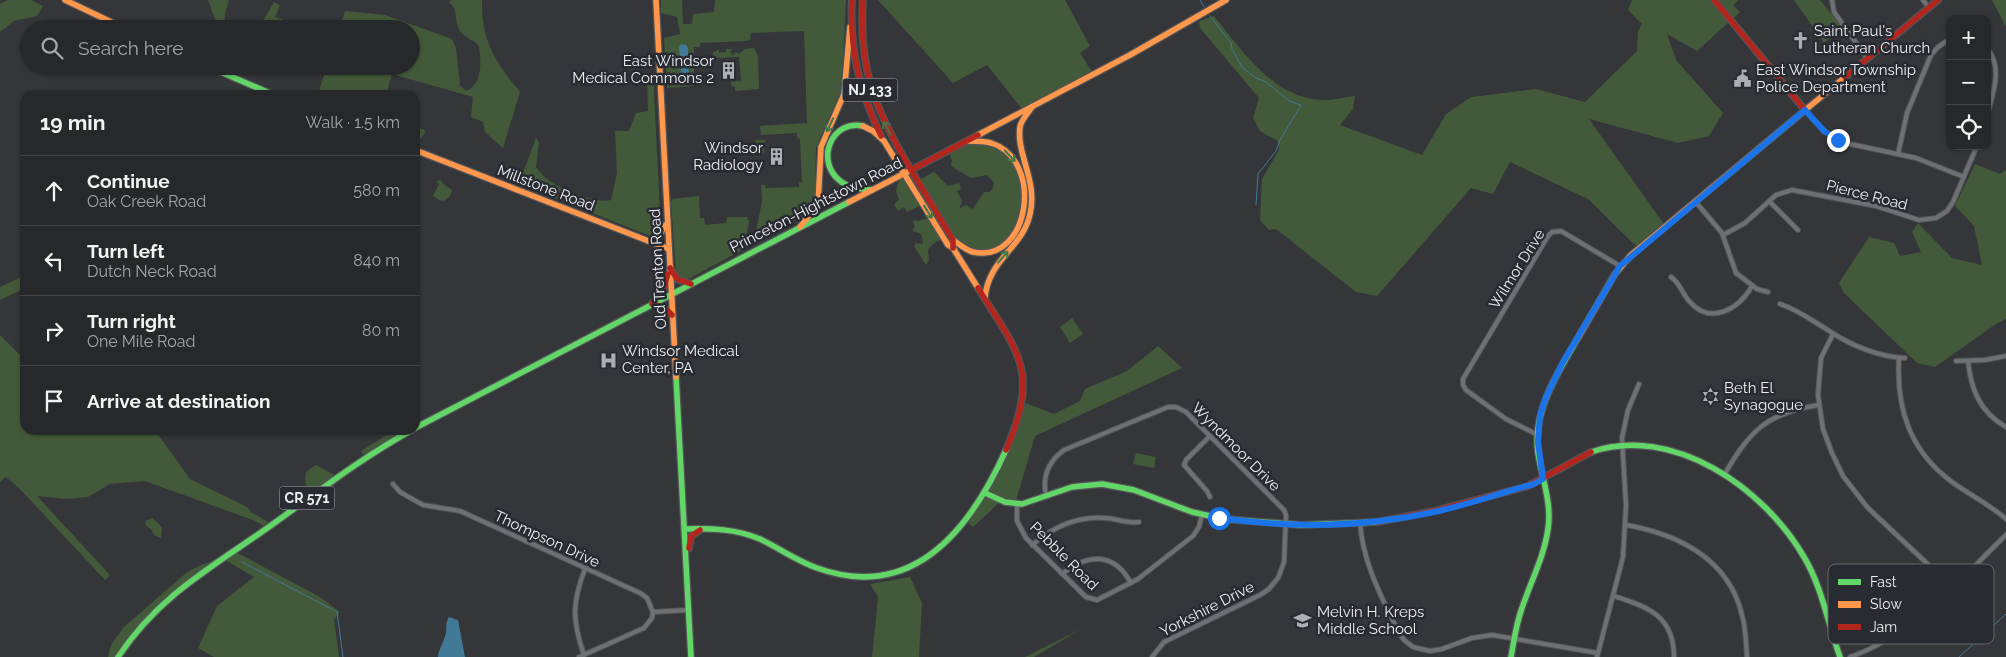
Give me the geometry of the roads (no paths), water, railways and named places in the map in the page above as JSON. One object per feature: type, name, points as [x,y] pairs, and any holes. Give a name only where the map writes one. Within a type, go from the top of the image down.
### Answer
[{"type":"main road","points":[[65,0],[107,20]]},
{"type":"main road","name":"Old Trenton Road","points":[[656,0],[691,657]]},
{"type":"main road","name":"NJ 133","points":[[852,0],[850,27],[859,81],[869,111],[881,136],[904,174]]},
{"type":"main road","name":"NJ 133","points":[[863,0],[861,21],[862,51],[870,87],[886,128],[911,170]]},
{"type":"main road","name":"Princeton-Hightstown Road","points":[[420,425],[966,142],[1130,55],[1226,0]]},
{"type":"main road","points":[[1714,0],[1805,110]]},
{"type":"main road","points":[[1511,657],[1520,610],[1541,561],[1546,540],[1549,513],[1538,452],[1538,435],[1543,406],[1551,385],[1620,266],[1938,0]]},
{"type":"main road","points":[[800,227],[818,204],[821,147],[844,94],[850,27]]},
{"type":"main road","points":[[228,75],[262,90]]},
{"type":"main road","points":[[985,300],[985,287],[990,273],[1018,240],[1029,218],[1033,190],[1020,133],[1020,124],[1034,105]]},
{"type":"main road","points":[[872,190],[851,188],[840,182],[830,168],[827,159],[828,149],[834,135],[848,125],[861,125],[881,136]]},
{"type":"main road","points":[[911,170],[953,240],[962,248],[971,252],[982,254],[993,251],[1015,233],[1021,222],[1026,206],[1025,184],[1014,160],[1003,150],[992,143],[966,142]]},
{"type":"main road","name":"Millstone Road","points":[[420,152],[669,249]]},
{"type":"main road","points":[[685,529],[732,530],[752,536],[809,565],[834,573],[856,576],[878,575],[911,566],[940,550],[968,521],[996,472],[1020,413],[1025,388],[1024,372],[1017,352],[953,248],[948,245],[904,174]]},
{"type":"main road","points":[[647,241],[658,239],[662,235],[667,208]]},
{"type":"main road","points":[[953,240],[953,248]]},
{"type":"main road","points":[[669,267],[677,278],[691,284]]},
{"type":"main road","points":[[669,267],[666,282],[652,304],[670,310],[673,316]]},
{"type":"main road","name":"Princeton-Hightstown Road","points":[[118,657],[140,626],[174,592],[344,473],[404,435]]},
{"type":"main road","points":[[985,493],[1004,502],[1017,504],[1034,501],[1046,495],[1078,486],[1110,484],[1133,490],[1202,515],[1229,520],[1317,526],[1360,523],[1437,511],[1534,484],[1584,454],[1622,446],[1644,446],[1666,450],[1700,462],[1751,492],[1769,507],[1799,547],[1814,579],[1828,621]]},
{"type":"main road","points":[[687,567],[691,536],[703,528]]},
{"type":"main road","points":[[1836,644],[1840,657]]},
{"type":"street","points":[[1832,0],[1834,12],[1868,58]]},
{"type":"street","points":[[1923,0],[1929,8]]},
{"type":"street","points":[[1898,154],[1907,113],[1931,55],[1938,47],[1946,42]]},
{"type":"street","points":[[1990,105],[1997,72],[1995,60],[1991,54]]},
{"type":"street","points":[[1805,110],[1824,131],[1838,140],[1924,160],[1964,177]]},
{"type":"street","name":"Pierce Road","points":[[1723,235],[1745,223],[1782,192],[1797,190],[1876,206],[1914,219],[1936,218],[1947,211],[1954,202],[1975,150]]},
{"type":"street","points":[[1696,201],[1723,235],[1736,272],[1752,286],[1762,292],[1768,292]]},
{"type":"street","points":[[1769,201],[1798,230]]},
{"type":"street","name":"Wilmor Drive","points":[[1538,435],[1506,419],[1466,390],[1463,385],[1463,379],[1552,232],[1561,231],[1620,266]]},
{"type":"street","points":[[1671,277],[1678,283],[1685,296],[1694,306],[1711,313],[1725,312],[1735,306],[1744,298],[1752,286]]},
{"type":"street","points":[[1780,304],[1797,310],[1833,334],[1865,349],[1905,358]]},
{"type":"street","points":[[1833,334],[1824,351],[1819,367],[1819,404],[1823,429],[1831,451],[1853,490],[1876,516],[1927,564]]},
{"type":"street","points":[[1956,361],[2006,356]]},
{"type":"street","points":[[1899,358],[1898,388],[1901,407],[1919,448],[1934,466],[1951,481],[1986,503],[2006,519]]},
{"type":"street","points":[[1968,361],[1972,385],[1979,402],[1994,419],[2006,427]]},
{"type":"street","points":[[1360,523],[1362,547],[1369,570],[1398,632],[1413,647],[1436,653],[1478,636],[1492,635],[1597,655],[1623,556],[1626,525],[1622,446],[1628,410],[1639,384]]},
{"type":"street","points":[[1724,475],[1742,445],[1767,422],[1792,410],[1819,404]]},
{"type":"street","name":"Wyndmoor Drive","points":[[1046,495],[1044,483],[1047,471],[1055,457],[1064,450],[1168,407],[1176,407],[1184,410],[1284,510],[1286,524]]},
{"type":"street","points":[[1210,436],[1186,460],[1184,465],[1186,470],[1207,491],[1210,497]]},
{"type":"street","name":"Thompson Drive","points":[[393,484],[400,492],[423,505],[460,511],[640,593],[647,598],[653,612]]},
{"type":"street","name":"Pebble Road","points":[[1017,504],[1019,527],[1032,545],[1086,597],[1093,600],[1131,583],[1192,536],[1199,527],[1202,515]]},
{"type":"street","points":[[1032,545],[1056,528],[1078,520],[1104,518],[1130,523],[1139,522]]},
{"type":"street","name":"Yorkshire Drive","points":[[1152,657],[1164,642],[1269,589],[1278,578],[1284,562],[1286,524]]},
{"type":"street","points":[[1626,525],[1655,530],[1677,538],[1704,556],[1720,572],[1727,581],[1740,607],[1744,624],[1747,657]]},
{"type":"street","points":[[1975,564],[2006,534]]},
{"type":"street","points":[[1062,574],[1082,562],[1094,559],[1106,560],[1119,565],[1131,583]]},
{"type":"street","points":[[584,654],[577,635],[574,610],[578,585],[585,569]]},
{"type":"street","points":[[1614,596],[1644,606],[1662,619],[1672,638],[1674,657]]},
{"type":"street","points":[[579,657],[644,628],[648,624],[653,612],[688,610]]},
{"type":"street","points":[[1850,657],[1880,644]]},
{"type":"water","points":[[681,44],[686,45],[688,48],[689,79],[687,83],[682,85],[678,82],[681,71],[679,47]]},
{"type":"water","points":[[449,617],[458,620],[465,657],[438,657]]},
{"type":"waterway","points":[[1200,0],[1204,7]]},
{"type":"waterway","points":[[1210,16],[1231,43],[1232,49],[1242,67],[1256,78],[1266,82],[1289,101],[1301,105],[1280,140],[1276,151],[1258,174],[1256,205]]},
{"type":"waterway","points":[[242,562],[337,612],[343,657]]},
{"type":"waterway","points":[[1994,625],[2006,614]]},
{"type":"waterway","points":[[1959,657],[1973,644]]},
{"type":"place","name":"Saint Paul's Lutheran Church","points":[[1800,40]]},
{"type":"place","name":"East Windsor Medical Commons 2","points":[[728,70]]},
{"type":"place","name":"East Windsor Township Police Department","points":[[1742,79]]},
{"type":"place","name":"Windsor Radiology","points":[[777,157]]},
{"type":"place","name":"Windsor Medical Center, PA","points":[[608,360]]},
{"type":"place","name":"Beth El Synagogue","points":[[1710,397]]},
{"type":"place","name":"Melvin H. Kreps Middle School","points":[[1303,621]]}]
